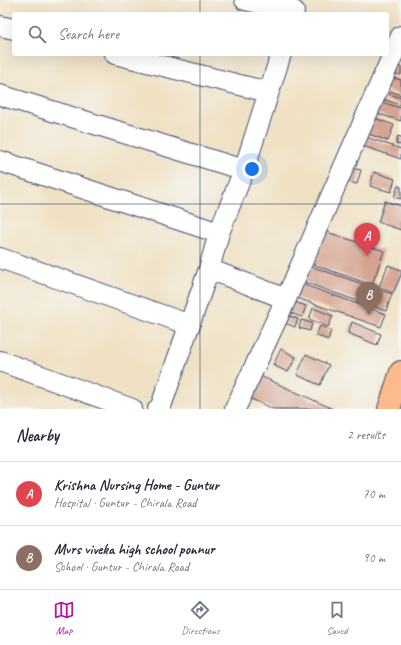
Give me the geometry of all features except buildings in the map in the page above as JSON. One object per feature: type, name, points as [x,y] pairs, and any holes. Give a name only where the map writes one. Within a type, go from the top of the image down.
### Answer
[{"type":"main road","points":[[388,409],[401,372]]},
{"type":"street","points":[[245,0],[295,8]]},
{"type":"street","points":[[0,26],[12,29]]},
{"type":"street","points":[[235,409],[286,299],[401,36]]},
{"type":"street","points":[[123,56],[268,92]]},
{"type":"street","points":[[158,409],[161,406],[190,325],[209,269],[219,233],[244,170],[280,56]]},
{"type":"street","points":[[0,95],[244,170]]},
{"type":"street","points":[[0,161],[219,233]]},
{"type":"street","points":[[0,258],[190,325]]},
{"type":"street","points":[[209,269],[286,299]]},
{"type":"street","points":[[0,361],[132,409]]},
{"type":"place","name":"Krishna Nursing Home - Guntur","points":[[367,256]]},
{"type":"place","name":"Mvrs viveka high school ponnur","points":[[369,315]]}]
